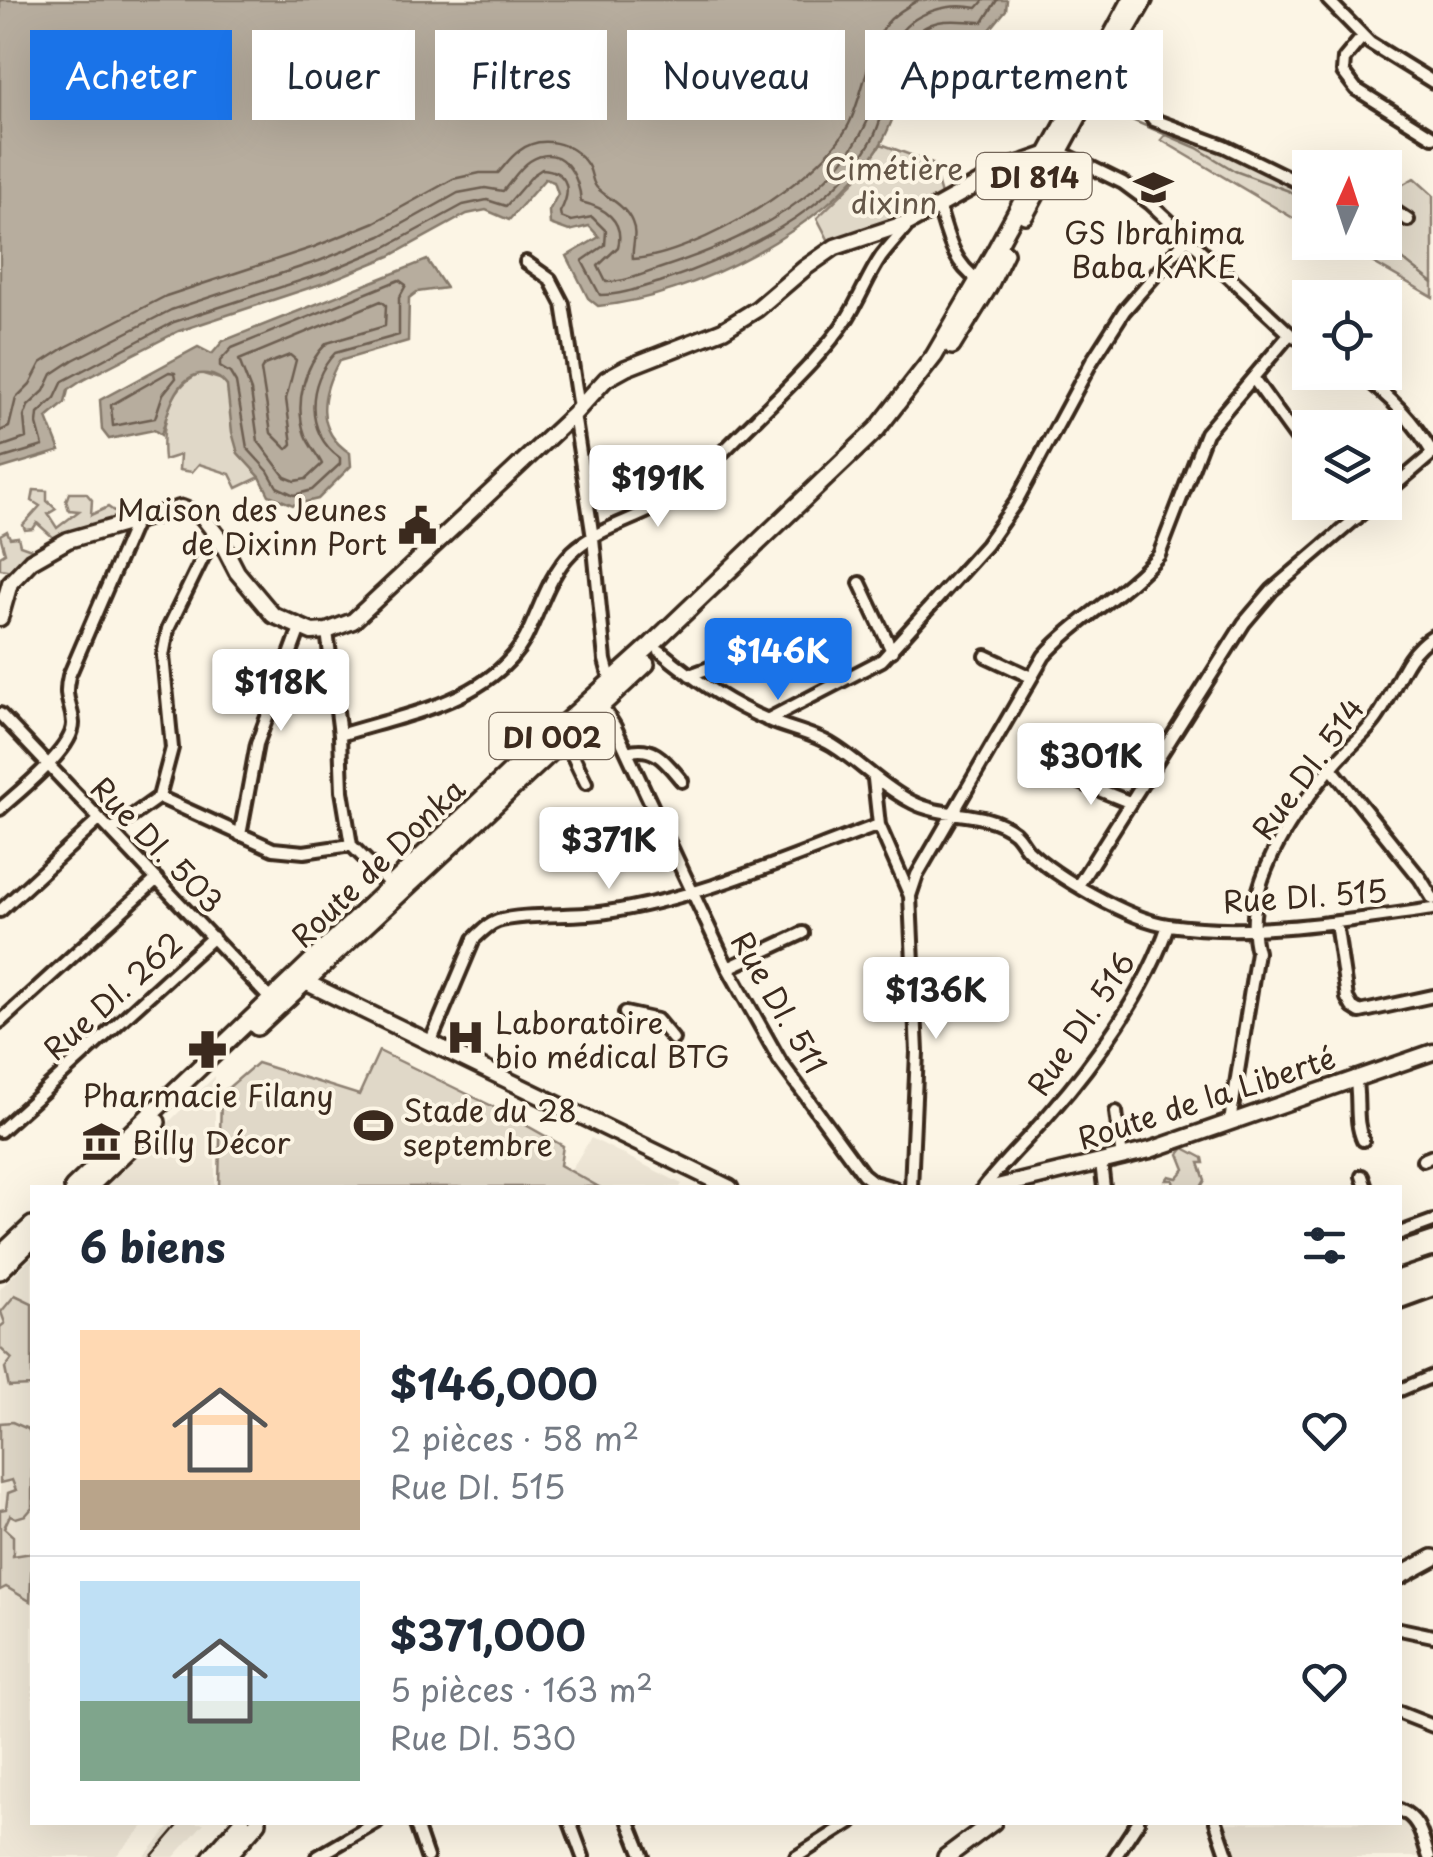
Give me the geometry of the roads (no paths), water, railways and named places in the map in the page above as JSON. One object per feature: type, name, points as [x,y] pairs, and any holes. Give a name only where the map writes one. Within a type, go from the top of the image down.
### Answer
[{"type":"main road","points":[[1117,30],[1131,0]]},
{"type":"main road","points":[[1125,30],[1144,0]]},
{"type":"main road","name":"Route de Donka","points":[[76,1185],[562,744],[891,427],[944,358],[989,286],[999,255],[1071,120]]},
{"type":"main road","points":[[0,618],[10,583],[31,561],[68,540],[181,508],[202,516],[220,538],[254,596],[273,615],[300,628],[327,631],[353,621],[370,609],[606,380],[626,368],[723,330],[835,247],[910,222],[1005,169],[1053,152]]},
{"type":"main road","name":"Route de Donka","points":[[301,981],[511,771],[611,682],[876,429],[919,378],[978,280],[999,255]]},
{"type":"main road","points":[[301,981],[724,1185]]},
{"type":"main road","name":"Route de Donka","points":[[91,1185],[275,1004]]},
{"type":"main road","name":"Route de la Liberté","points":[[1005,1185],[1122,1158],[1433,1052]]},
{"type":"main road","points":[[0,1255],[30,1227]]},
{"type":"main road","points":[[0,1271],[30,1242]]},
{"type":"main road","points":[[1402,1277],[1433,1267]]},
{"type":"main road","points":[[1402,1291],[1433,1280]]},
{"type":"main road","points":[[1402,1575],[1433,1558]]},
{"type":"main road","points":[[211,1857],[239,1825]]},
{"type":"main road","points":[[227,1857],[255,1825]]},
{"type":"main road","points":[[946,1857],[989,1825]]},
{"type":"street","points":[[1328,0],[1362,36],[1433,82]]},
{"type":"street","points":[[1362,36],[1344,58],[1343,72],[1356,89],[1433,136]]},
{"type":"street","points":[[1154,120],[1224,146],[1292,179]]},
{"type":"street","points":[[910,1185],[916,1052],[910,896],[916,875],[1044,656],[1062,636],[1144,572],[1158,555],[1206,432],[1290,334],[1188,236],[1123,183],[1053,152]]},
{"type":"street","points":[[939,208],[954,254],[964,270],[978,280]]},
{"type":"street","points":[[1402,216],[1408,220]]},
{"type":"street","points":[[340,735],[449,701],[481,684],[507,661],[524,640],[538,605],[572,553],[678,494],[796,379],[848,316],[880,259],[910,222]]},
{"type":"street","points":[[767,720],[882,660],[986,545],[1016,502],[1092,361],[1124,311],[1188,236]]},
{"type":"street","points":[[526,262],[550,278],[562,304],[605,660],[611,682]]},
{"type":"street","points":[[1253,378],[1292,432]]},
{"type":"street","points":[[1379,390],[1404,411],[1433,453],[1402,479]]},
{"type":"street","points":[[0,809],[48,764],[71,733],[73,721],[64,695],[69,676],[136,520]]},
{"type":"street","points":[[1079,884],[1244,623],[1272,590],[1355,520]]},
{"type":"street","points":[[112,831],[158,798],[172,748],[164,673],[168,629],[208,547],[220,538]]},
{"type":"street","points":[[860,584],[892,651]]},
{"type":"street","points":[[240,836],[257,744],[300,628]]},
{"type":"street","points":[[327,631],[351,845],[392,886]]},
{"type":"street","name":"Rue DI. 514","points":[[1230,1122],[1257,952],[1251,931],[1260,889],[1277,843],[1331,768],[1375,720],[1412,654],[1433,636]]},
{"type":"street","points":[[690,675],[720,664],[733,646]]},
{"type":"street","name":"Rue DI. 515","points":[[660,650],[717,696],[831,744],[916,804],[988,819],[1014,832],[1028,850],[1114,908],[1141,919],[1168,925],[1251,931],[1433,909]]},
{"type":"street","points":[[986,656],[1032,678]]},
{"type":"street","name":"Rue DI. 511","points":[[602,706],[690,893],[780,1061],[863,1174],[884,1185]]},
{"type":"street","name":"Rue DI. 503","points":[[0,714],[275,1004]]},
{"type":"street","points":[[562,744],[571,752],[586,783]]},
{"type":"street","points":[[626,752],[653,750],[682,781]]},
{"type":"street","points":[[1331,768],[1420,878],[1433,900]]},
{"type":"street","points":[[1067,777],[1129,802]]},
{"type":"street","points":[[874,778],[880,824],[910,896]]},
{"type":"street","points":[[158,798],[273,849],[304,852],[351,845]]},
{"type":"street","points":[[0,911],[100,818]]},
{"type":"street","points":[[430,1043],[474,940],[500,920],[578,916],[644,906],[880,824]]},
{"type":"street","points":[[0,1022],[157,878]]},
{"type":"street","points":[[1336,923],[1347,998],[1352,1007],[1360,1012],[1433,996]]},
{"type":"street","name":"Rue DI. 516","points":[[986,1185],[1052,1112],[1090,1061],[1133,998],[1159,952],[1168,925]]},
{"type":"street","points":[[728,968],[803,933]]},
{"type":"street","name":"Rue DI. 262","points":[[0,1131],[213,938]]},
{"type":"street","points":[[625,1014],[656,1020],[673,1039]]},
{"type":"street","points":[[1355,1078],[1363,1140]]},
{"type":"street","points":[[1116,1112],[1122,1158]]},
{"type":"street","points":[[1100,1162],[1104,1185]]},
{"type":"street","points":[[1402,1232],[1433,1222]]},
{"type":"street","points":[[1402,1301],[1433,1290]]},
{"type":"street","points":[[1402,1389],[1433,1376]]},
{"type":"street","points":[[1402,1629],[1433,1636]]},
{"type":"street","points":[[1402,1714],[1433,1726]]},
{"type":"street","points":[[1402,1811],[1419,1825],[1429,1848]]},
{"type":"street","points":[[324,1855],[373,1825]]},
{"type":"street","points":[[416,1825],[427,1857]]},
{"type":"street","points":[[571,1825],[583,1857]]},
{"type":"street","points":[[630,1825],[643,1857]]},
{"type":"street","points":[[796,1857],[846,1825]]},
{"type":"street","points":[[1117,1855],[1136,1825]]},
{"type":"street","points":[[1217,1825],[1228,1857]]},
{"type":"water","points":[[0,0],[1007,0],[1006,10],[990,30],[865,30],[865,120],[891,120],[879,147],[856,177],[826,205],[792,231],[715,274],[635,300],[598,306],[588,298],[567,256],[599,237],[589,226],[569,231],[550,224],[549,211],[558,194],[554,182],[545,179],[509,220],[486,210],[467,214],[390,256],[327,282],[179,331],[83,380],[68,390],[65,403],[47,418],[60,451],[0,469]]},
{"type":"water","points":[[427,260],[446,288],[417,292],[409,298],[408,341],[339,361],[333,373],[325,398],[326,422],[338,444],[350,453],[351,466],[318,499],[293,505],[269,495],[260,477],[238,453],[227,386],[213,375],[197,375],[181,386],[170,405],[161,435],[154,430],[109,439],[102,430],[100,400],[198,347],[212,354],[223,341]]},
{"type":"waterway","points":[[1132,120],[1197,148],[1235,171],[1292,193]]},
{"type":"waterway","points":[[1402,259],[1433,283]]},
{"type":"railway","points":[[1402,1241],[1433,1231]]},
{"type":"railway","points":[[151,1857],[178,1825]]},
{"type":"place","name":"GS Ibrahima Baba KAKE","points":[[1154,187]]},
{"type":"place","name":"Maison des Jeunes de Dixinn Port","points":[[417,525]]},
{"type":"place","name":"Laboratoire bio médical BTG","points":[[465,1038]]},
{"type":"place","name":"Pharmacie Filany","points":[[208,1050]]},
{"type":"place","name":"Stade du 28 septembre","points":[[373,1126]]},
{"type":"place","name":"Billy Décor","points":[[102,1141]]},
{"type":"park label","name":"Cimétière dixinn","points":[[894,184]]}]
